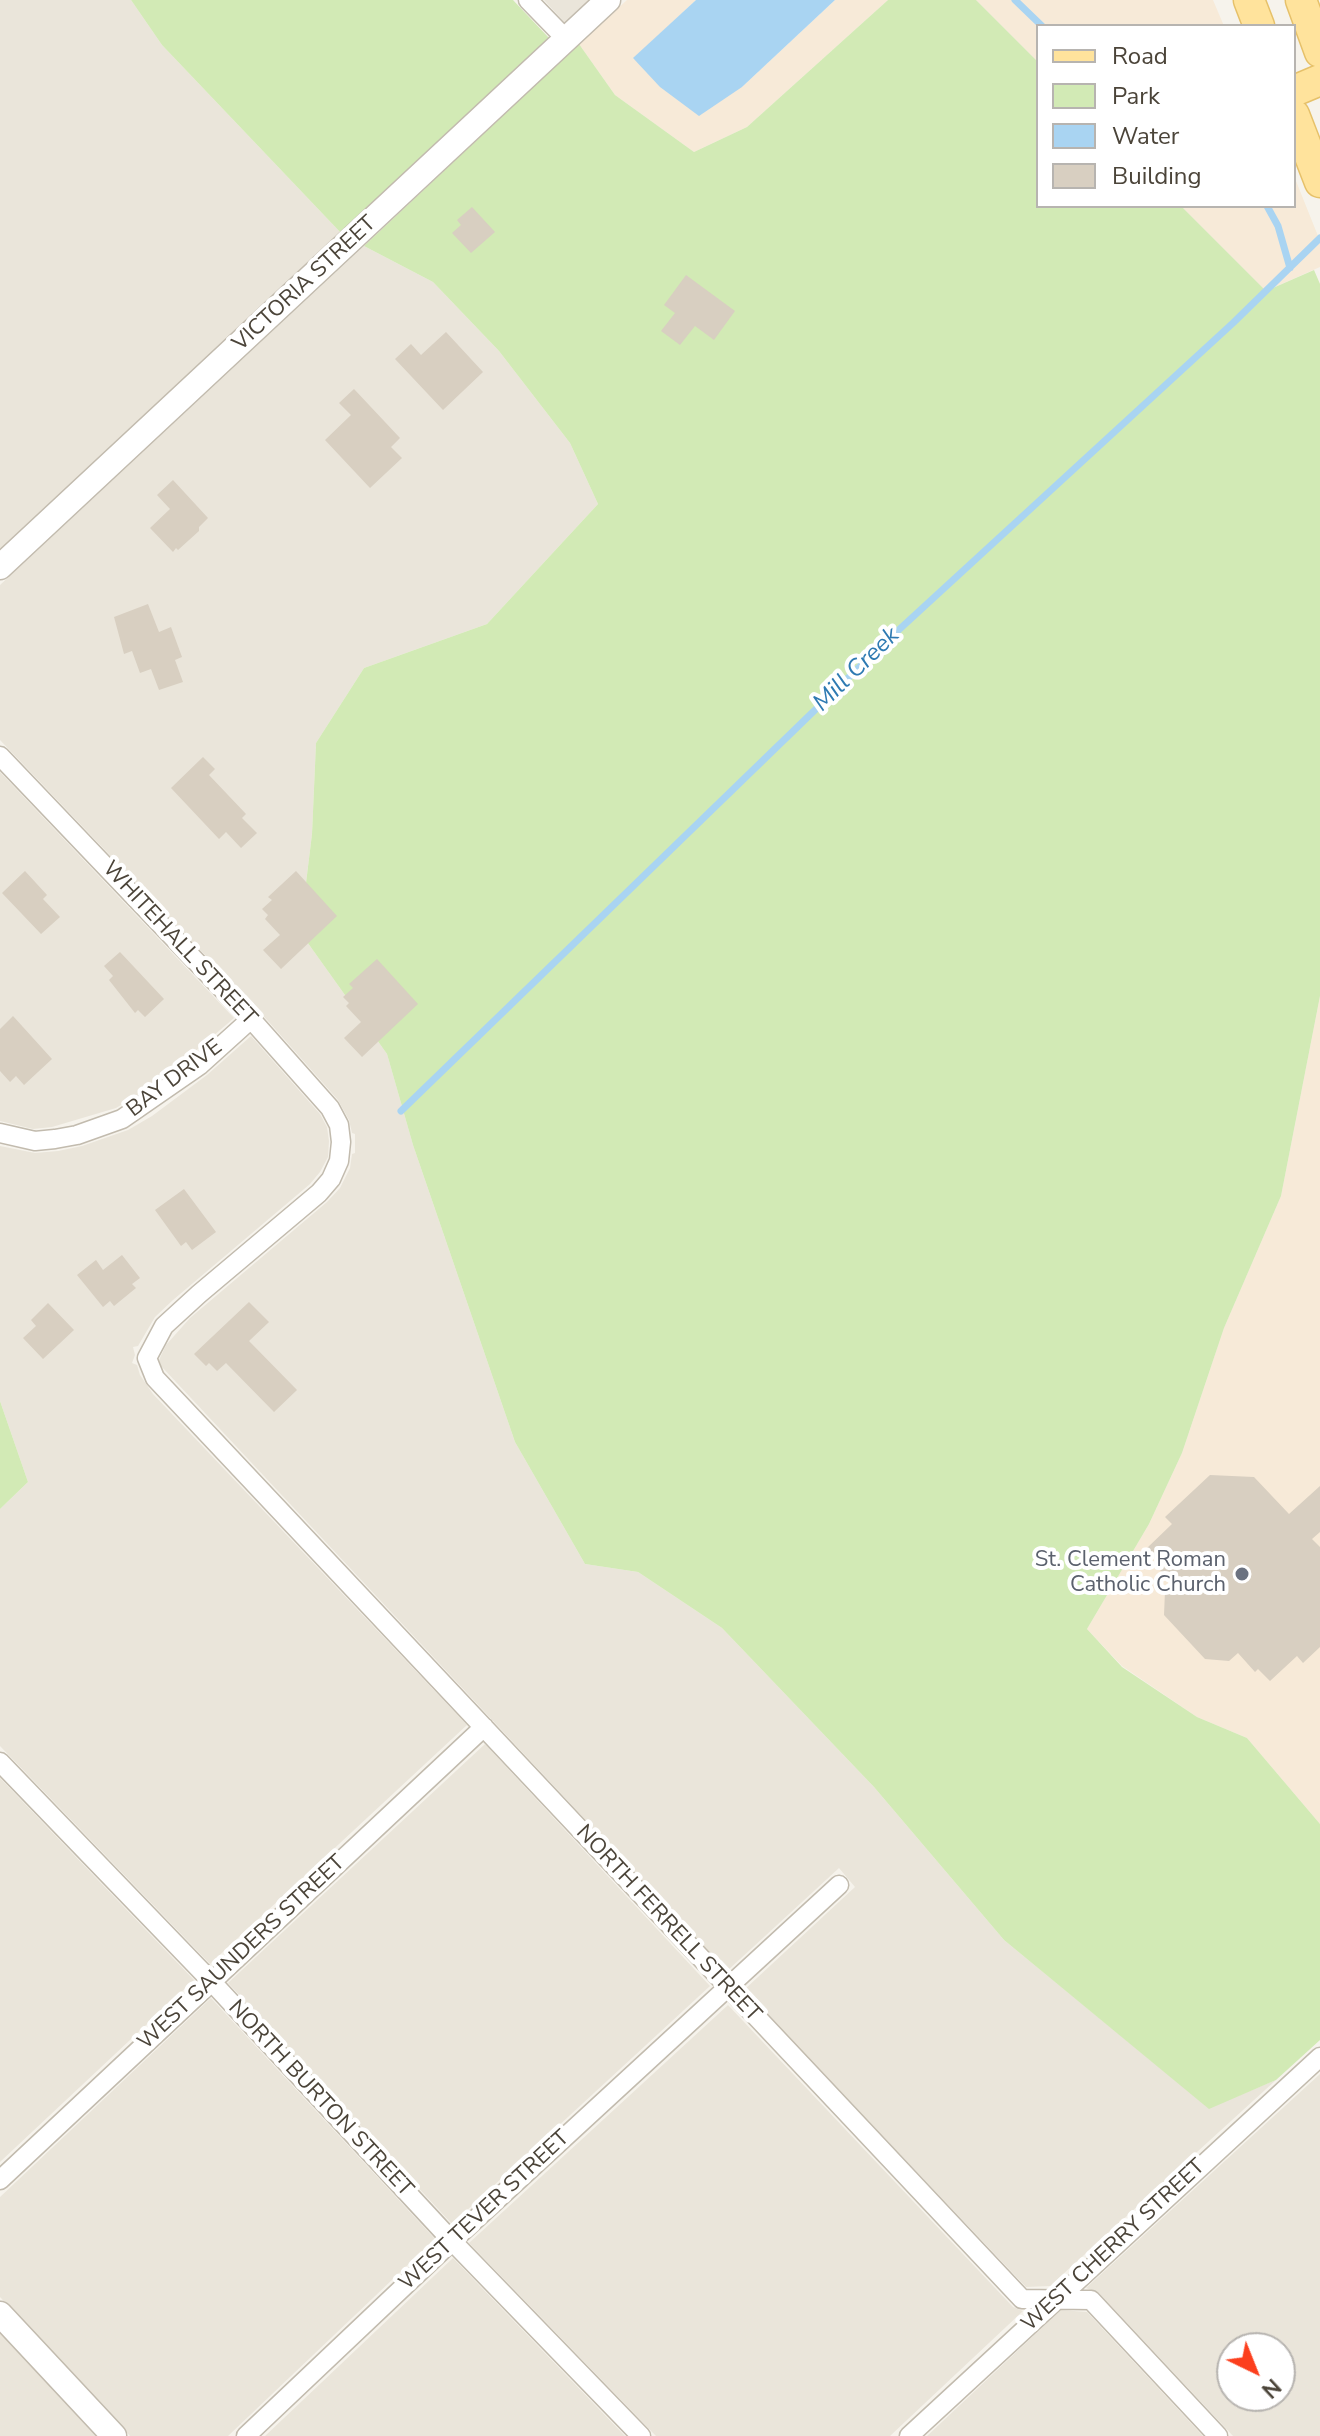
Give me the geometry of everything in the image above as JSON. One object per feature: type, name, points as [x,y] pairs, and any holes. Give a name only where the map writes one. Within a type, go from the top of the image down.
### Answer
[{"type":"main road","points":[[1249,0],[1258,24]]},
{"type":"main road","points":[[1301,0],[1320,52]]},
{"type":"main road","points":[[1296,90],[1320,80]]},
{"type":"main road","points":[[1296,120],[1320,182]]},
{"type":"street","points":[[528,0],[566,39]]},
{"type":"street","name":"VICTORIA STREET","points":[[0,567],[608,0]]},
{"type":"street","name":"WHITEHALL STREET","points":[[0,756],[251,1019],[330,1108],[339,1125],[339,1161],[331,1179],[319,1193],[182,1309],[156,1338],[147,1358]]},
{"type":"street","name":"BAY DRIVE","points":[[0,1133],[35,1141],[55,1139],[77,1135],[122,1119],[200,1065],[251,1019]]},
{"type":"street","name":"NORTH FERRELL STREET","points":[[147,1358],[150,1370],[162,1386],[1022,2299],[1091,2300],[1218,2436]]},
{"type":"street","name":"WEST SAUNDERS STREET","points":[[0,2180],[484,1727]]},
{"type":"street","name":"NORTH BURTON STREET","points":[[0,1762],[211,1981],[452,2241],[641,2436]]},
{"type":"street","name":"WEST TEVER STREET","points":[[246,2436],[452,2241],[839,1885]]},
{"type":"street","name":"WEST CHERRY STREET","points":[[909,2436],[1320,2057]]},
{"type":"street","points":[[0,2314],[114,2436]]},
{"type":"shaded area","points":[[0,0],[131,0],[162,45],[341,233],[0,550]]},
{"type":"shaded area","points":[[544,0],[590,0],[565,23]]},
{"type":"shaded area","points":[[627,0],[696,0],[633,59],[742,87],[835,0],[888,0],[747,127],[694,152],[615,95],[579,44]]},
{"type":"shaded area","points":[[976,0],[1213,0],[1223,24],[1036,24],[1036,60]]},
{"type":"shaded area","points":[[1296,181],[1320,241],[1320,267],[1266,291],[1183,208],[1296,208]]},
{"type":"shaded area","points":[[364,246],[433,282],[499,351],[570,443],[598,504],[487,624],[364,668],[316,743],[312,834],[300,932],[387,1054],[413,1145],[515,1442],[585,1564],[638,1572],[722,1628],[874,1787],[1004,1940],[1209,2108],[1276,2080],[1050,2286],[1026,2287],[744,1990],[855,1887],[839,1868],[727,1971],[161,1366],[159,1360],[166,1345],[190,1318],[340,1188],[355,1153],[355,1134],[338,1100],[268,1021],[0,740],[0,585]]},
{"type":"shaded area","points":[[0,772],[234,1018],[191,1055],[116,1108],[52,1127],[33,1129],[0,1121]]},
{"type":"shaded area","points":[[1320,996],[1320,1824],[1247,1738],[1197,1717],[1122,1666],[1087,1629],[1149,1524],[1182,1453],[1224,1328],[1281,1196]]},
{"type":"shaded area","points":[[251,1036],[320,1114],[327,1127],[328,1157],[310,1184],[155,1317],[138,1346],[133,1347],[135,1355],[132,1363],[137,1365],[153,1394],[467,1725],[210,1964],[0,1746],[0,1509],[28,1482],[0,1401],[0,1146],[35,1153],[58,1151],[128,1130],[207,1075]]},
{"type":"shaded area","points":[[485,1744],[710,1986],[452,2224],[228,1983]]},
{"type":"shaded area","points":[[0,1778],[194,1980],[0,2162]]},
{"type":"shaded area","points":[[211,1998],[435,2239],[228,2436],[130,2436],[0,2297],[0,2197]]},
{"type":"shaded area","points":[[728,2005],[1013,2307],[1023,2311],[890,2436],[656,2436],[469,2243]]},
{"type":"shaded area","points":[[1320,2074],[1320,2436],[1233,2436],[1099,2293],[1086,2288]]},
{"type":"shaded area","points":[[453,2258],[625,2436],[265,2436]]},
{"type":"shaded area","points":[[1061,2310],[1087,2312],[1203,2436],[927,2436]]},
{"type":"shaded area","points":[[0,2330],[99,2436],[0,2436]]},
{"type":"green space","points":[[131,0],[513,0],[549,38],[341,233],[162,45]]},
{"type":"green space","points":[[888,0],[976,0],[1036,60],[1036,208],[1183,208],[1266,291],[1314,270],[1320,284],[1320,996],[1281,1196],[1224,1328],[1182,1453],[1149,1524],[1087,1629],[1122,1667],[1197,1717],[1247,1738],[1320,1824],[1320,2040],[1276,2080],[1209,2109],[1004,1940],[874,1787],[722,1628],[638,1572],[585,1564],[515,1442],[413,1145],[387,1054],[300,932],[312,834],[316,743],[364,668],[487,624],[598,504],[570,443],[499,351],[433,282],[364,246],[579,44],[615,95],[694,152],[747,127]]},
{"type":"green space","points":[[0,1401],[28,1482],[0,1509]]},
{"type":"water","points":[[696,0],[835,0],[742,87],[699,116],[660,87],[633,58]]},
{"type":"building","points":[[472,207],[495,232],[471,253],[452,233],[461,225],[457,220]]},
{"type":"building","points":[[686,275],[735,311],[714,340],[695,326],[680,345],[661,331],[675,313],[664,305]]},
{"type":"building","points":[[446,332],[483,372],[443,410],[395,359],[411,344],[421,355]]},
{"type":"building","points":[[354,389],[400,438],[391,447],[402,458],[370,488],[325,440],[351,415],[339,403]]},
{"type":"building","points":[[173,480],[208,518],[199,531],[173,552],[150,528],[170,509],[157,495]]},
{"type":"building","points":[[148,604],[159,632],[171,627],[182,657],[175,660],[183,682],[159,690],[151,669],[140,673],[132,651],[124,654],[114,617]]},
{"type":"building","points":[[203,757],[215,769],[209,775],[246,814],[242,818],[257,833],[241,848],[226,832],[219,839],[171,788]]},
{"type":"building","points":[[25,871],[47,895],[43,899],[60,917],[41,934],[2,893]]},
{"type":"building","points":[[296,871],[337,916],[281,969],[263,950],[280,935],[265,919],[268,915],[262,909],[272,900],[268,897]]},
{"type":"building","points":[[120,952],[164,999],[145,1017],[138,1010],[135,1013],[109,980],[113,976],[104,966]]},
{"type":"building","points":[[377,959],[418,1004],[362,1057],[344,1038],[361,1022],[346,1006],[349,1003],[343,997],[353,988],[349,984]]},
{"type":"building","points":[[13,1016],[52,1059],[24,1085],[16,1076],[10,1082],[0,1071],[0,1029]]},
{"type":"building","points":[[184,1189],[216,1232],[192,1250],[186,1242],[181,1246],[155,1210]]},
{"type":"building","points":[[122,1255],[140,1278],[132,1284],[136,1288],[114,1306],[110,1301],[103,1307],[77,1275],[96,1260],[103,1270]]},
{"type":"building","points":[[249,1302],[269,1322],[249,1341],[297,1390],[274,1412],[226,1363],[217,1371],[209,1363],[206,1366],[194,1354]]},
{"type":"building","points":[[48,1303],[74,1330],[43,1359],[23,1338],[36,1326],[31,1320]]},
{"type":"building","name":"St. Clement Roman Catholic Church","points":[[1210,1475],[1254,1477],[1289,1514],[1320,1486],[1320,1532],[1312,1539],[1320,1547],[1320,1647],[1303,1663],[1297,1656],[1270,1681],[1258,1669],[1255,1672],[1238,1653],[1229,1661],[1205,1659],[1164,1615],[1165,1591],[1173,1583],[1154,1564],[1157,1561],[1146,1549],[1172,1524],[1165,1517]]},
{"type":"waterway","points":[[1015,0],[1040,24]]},
{"type":"waterway","points":[[1268,208],[1278,226],[1290,268]]},
{"type":"waterway","name":"Mill Creek","points":[[401,1111],[879,648],[1233,323],[1320,238]]},
{"type":"place","name":"St. Clement Roman Catholic Church","points":[[1242,1574]]}]
